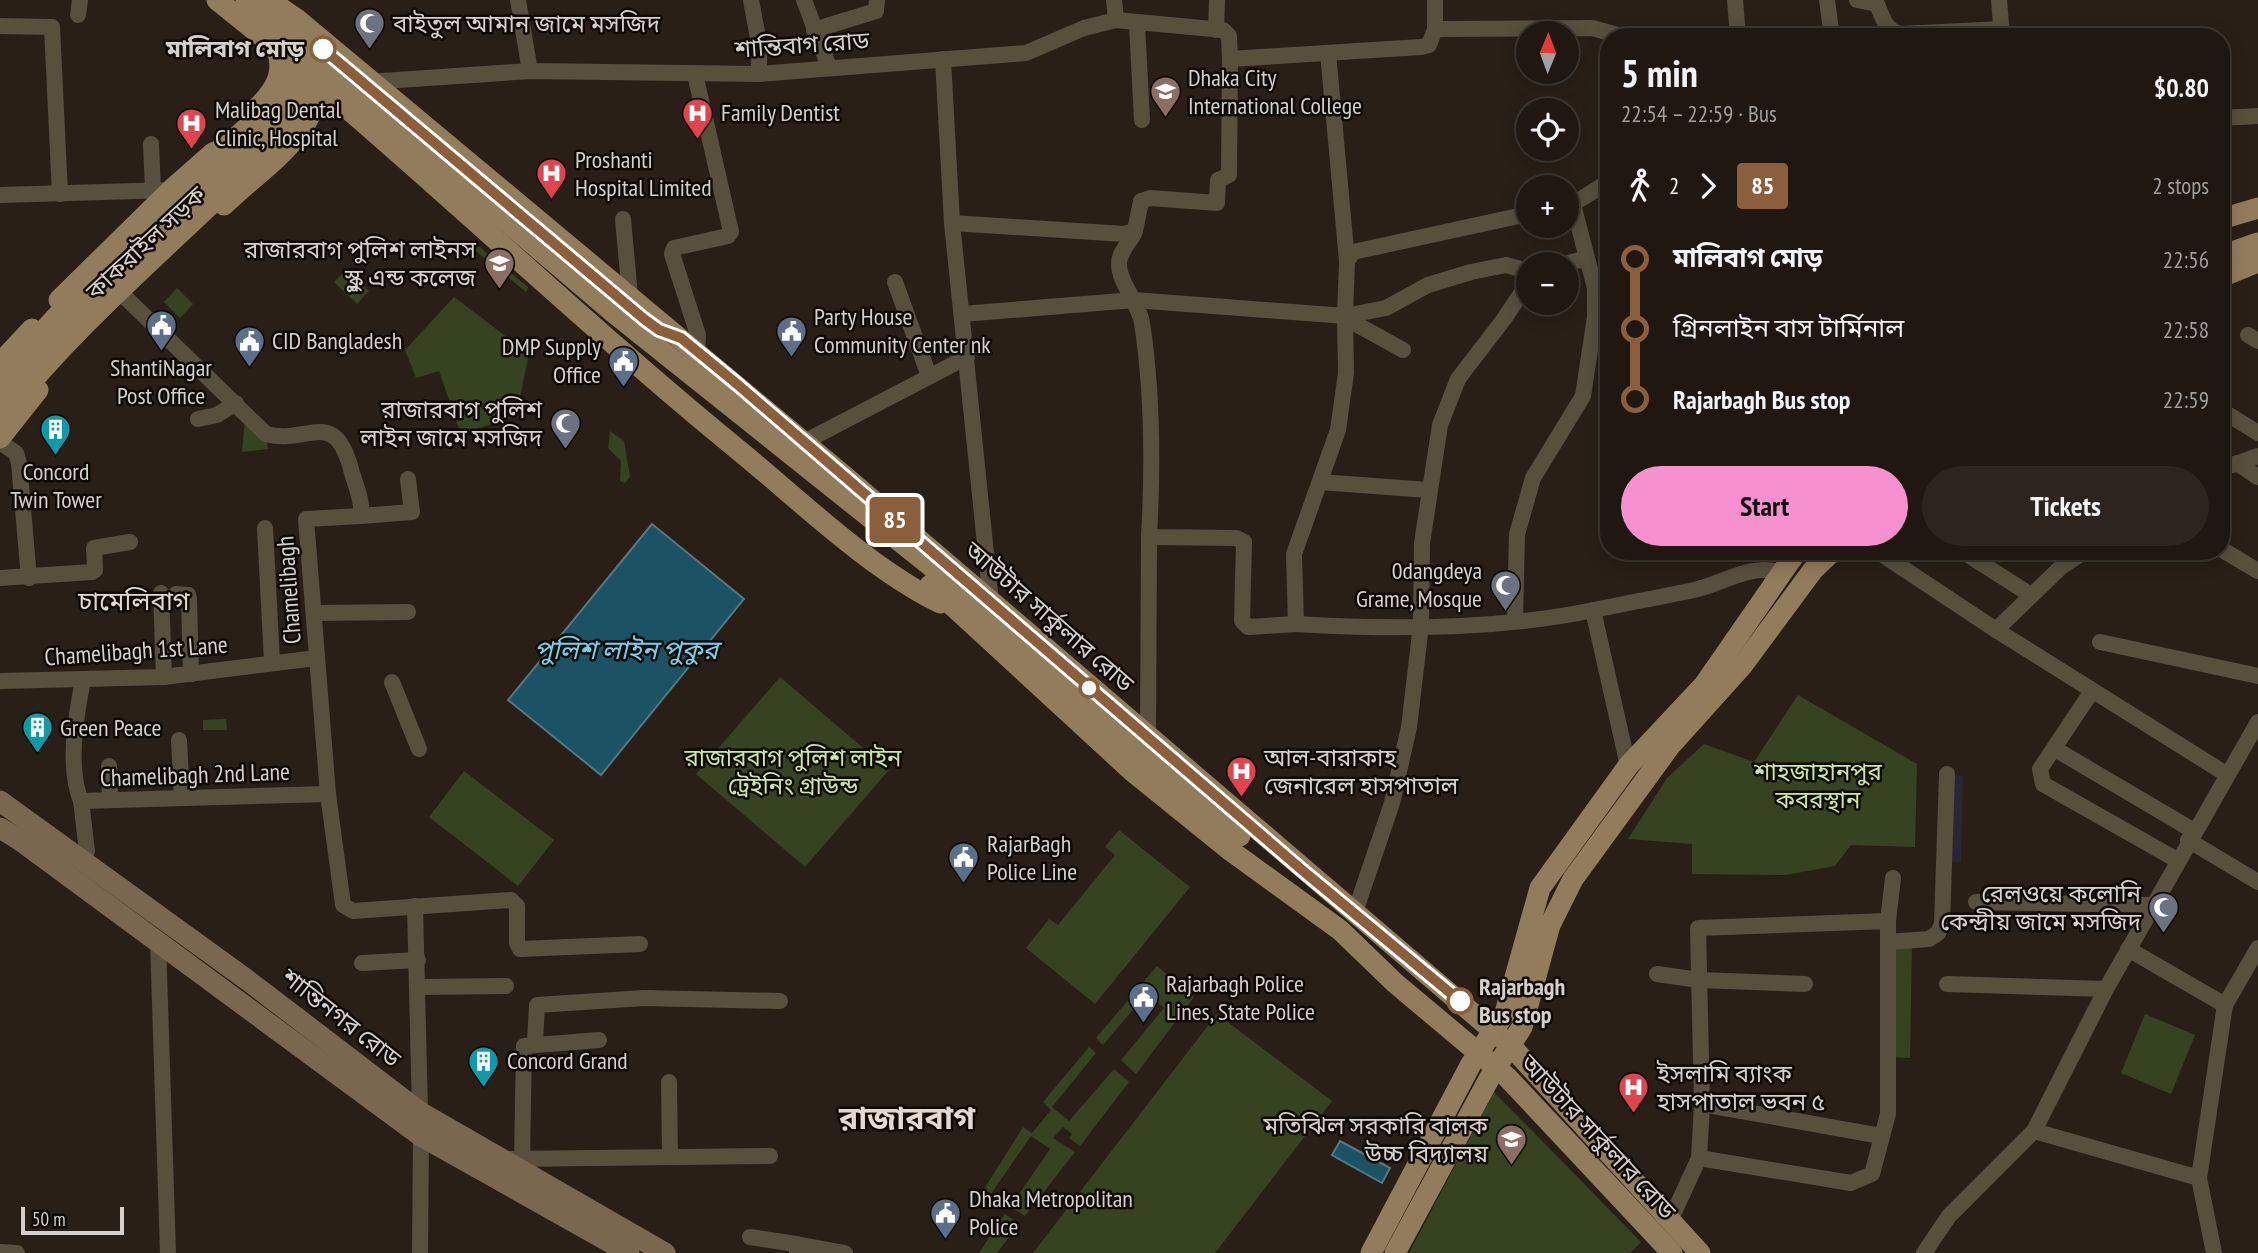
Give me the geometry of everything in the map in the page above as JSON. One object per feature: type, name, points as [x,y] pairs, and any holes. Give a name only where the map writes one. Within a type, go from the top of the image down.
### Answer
[{"type":"main road","name":"আউটার সার্কুলার রোড","points":[[217,0],[352,65],[804,442],[1302,870],[1494,1030],[1700,1253]]},
{"type":"main road","points":[[232,0],[296,40],[317,73],[607,323],[838,505],[930,585],[963,618],[991,602]]},
{"type":"main road","points":[[246,0],[614,313],[952,583],[1060,687],[1241,836],[1272,858],[1302,870]]},
{"type":"main road","name":"আউটার সার্কুলার রোড","points":[[260,0],[296,40],[644,319],[689,345]]},
{"type":"main road","name":"আউটার সার্কুলার রোড","points":[[269,0],[317,73],[651,379],[878,564],[963,618],[1132,771],[1242,859],[1340,930],[1395,983],[1496,1068],[1672,1253]]},
{"type":"main road","points":[[213,153],[219,143],[276,88],[281,69],[296,40]]},
{"type":"main road","points":[[0,379],[67,305],[186,200],[259,131],[289,91],[296,40]]},
{"type":"main road","points":[[0,401],[39,352],[240,160],[280,115],[291,97],[297,75],[296,40]]},
{"type":"main road","name":"কাকরাইল সড়ক","points":[[0,363],[162,190],[213,153],[226,148],[281,95],[317,73],[352,65]]},
{"type":"main road","points":[[0,420],[35,376],[89,317],[286,130],[303,105],[317,73]]},
{"type":"main road","name":"কাকরাইল সড়ক","points":[[0,440],[48,377],[125,297],[299,136],[314,114],[317,73]]},
{"type":"main road","points":[[2230,216],[2258,208]]},
{"type":"main road","points":[[2230,239],[2258,229]]},
{"type":"main road","points":[[2230,254],[2258,243]]},
{"type":"main road","points":[[2230,273],[2258,262]]},
{"type":"main road","points":[[1371,1253],[1478,1052],[1494,1030],[1511,998],[1540,888],[1628,766],[1704,685],[1790,560]]},
{"type":"main road","points":[[1395,1253],[1496,1068],[1511,1046],[1529,1008],[1550,925],[1573,879],[1670,746],[1742,666],[1813,570],[1824,560]]},
{"type":"main road","name":"শান্তিনগর রোড","points":[[0,801],[81,858],[165,933],[421,1136],[617,1249]]},
{"type":"main road","name":"শান্তিনগর রোড","points":[[0,828],[165,933],[420,1112],[666,1253]]},
{"type":"street","points":[[518,0],[530,71]]},
{"type":"street","points":[[751,0],[759,43],[760,74]]},
{"type":"street","points":[[804,0],[829,66]]},
{"type":"street","points":[[814,30],[876,11],[877,0]]},
{"type":"street","points":[[1114,0],[1116,20]]},
{"type":"street","points":[[1148,737],[1149,537],[1153,426],[1142,320],[1119,265],[1121,253],[1131,242],[1135,231],[1141,201],[1150,198],[1217,203],[1218,180],[1229,175],[1230,59],[1217,0]]},
{"type":"street","points":[[1230,59],[1429,45],[1435,29],[1435,0]]},
{"type":"street","points":[[1735,0],[1737,28]]},
{"type":"street","points":[[1827,0],[1831,28]]},
{"type":"street","points":[[1857,0],[1877,4],[1889,28]]},
{"type":"street","points":[[1999,0],[2002,28]]},
{"type":"street","name":"শান্তিবাগ রোড","points":[[317,73],[372,82],[530,71],[760,74],[829,66],[1026,53],[1084,28],[1116,20],[1222,31]]},
{"type":"street","points":[[1137,24],[1142,120]]},
{"type":"street","points":[[0,26],[52,27],[60,194]]},
{"type":"street","points":[[1435,29],[1600,31]]},
{"type":"street","points":[[1296,624],[1294,554],[1338,430],[1346,373],[1347,261],[1328,53]]},
{"type":"street","points":[[943,59],[952,223],[991,602]]},
{"type":"street","points":[[689,345],[698,335],[672,254],[674,248],[728,236],[731,232],[695,74]]},
{"type":"street","points":[[2230,118],[2258,116]]},
{"type":"street","points":[[0,195],[162,190],[150,144]]},
{"type":"street","points":[[1579,199],[1600,187]]},
{"type":"street","points":[[1347,261],[1353,252],[1516,217]]},
{"type":"street","points":[[622,219],[630,296]]},
{"type":"street","points":[[952,223],[1124,234],[1135,231]]},
{"type":"street","points":[[1515,620],[1517,534],[1533,478],[1583,396],[1595,317],[1595,288],[1579,233]]},
{"type":"street","points":[[1579,260],[1587,258]]},
{"type":"street","points":[[961,314],[1134,300],[1345,317],[1386,308],[1432,284],[1506,265],[1516,268]]},
{"type":"street","points":[[895,282],[929,376]]},
{"type":"street","points":[[125,297],[268,435],[314,431],[336,438],[348,456],[361,516],[412,512],[408,479]]},
{"type":"street","points":[[1355,912],[1392,803],[1409,727],[1421,625],[1422,543],[1440,425],[1451,390],[1516,300]]},
{"type":"street","points":[[1345,317],[1403,350]]},
{"type":"street","points":[[804,442],[967,357]]},
{"type":"street","points":[[198,419],[216,415],[236,404]]},
{"type":"street","points":[[2230,416],[2258,433]]},
{"type":"street","points":[[0,440],[16,453],[19,463],[29,578]]},
{"type":"street","points":[[2230,466],[2258,456]]},
{"type":"street","points":[[2237,463],[2258,477]]},
{"type":"street","points":[[1320,482],[1428,490]]},
{"type":"street","name":"Chamelibagh","points":[[361,516],[306,519],[328,794],[343,905],[353,911],[516,901],[517,943],[520,949],[640,944]]},
{"type":"street","points":[[265,528],[272,662]]},
{"type":"street","points":[[1149,537],[1244,542],[1241,621],[1245,626],[1296,624],[1358,628],[1515,620],[1593,610],[1707,587],[1740,572],[1780,572]]},
{"type":"street","points":[[0,578],[92,572],[95,566],[94,548],[130,541]]},
{"type":"street","points":[[2230,554],[2258,571]]},
{"type":"street","points":[[1891,560],[1996,630],[2226,774]]},
{"type":"street","points":[[1976,560],[2031,595]]},
{"type":"street","points":[[1996,630],[2069,560]]},
{"type":"street","points":[[164,677],[168,593],[188,595],[189,598],[191,674]]},
{"type":"street","points":[[1593,610],[1628,766]]},
{"type":"street","points":[[314,613],[408,612]]},
{"type":"street","points":[[2100,642],[2258,676]]},
{"type":"street","name":"Chamelibagh 1st Lane","points":[[0,681],[164,677],[316,658]]},
{"type":"street","points":[[82,801],[77,789],[75,761],[83,680]]},
{"type":"street","points":[[392,682],[419,748]]},
{"type":"street","points":[[2092,691],[2040,769],[2043,784],[2177,860]]},
{"type":"street","points":[[1924,1253],[1949,1216],[2034,1131],[2106,989],[2226,774],[2253,740],[2258,722]]},
{"type":"street","points":[[179,740],[182,798]]},
{"type":"street","points":[[2055,749],[2191,836],[2258,883]]},
{"type":"street","points":[[109,766],[110,800]]},
{"type":"street","points":[[1888,942],[1928,939],[1938,933],[1942,924],[1947,774]]},
{"type":"street","name":"Chamelibagh 2nd Lane","points":[[81,858],[87,850],[82,801],[328,794]]},
{"type":"street","points":[[1699,1158],[1851,1183],[1872,1174],[1888,1114],[1888,921],[1893,878]]},
{"type":"street","points":[[1976,902],[2153,905]]},
{"type":"street","points":[[415,906],[420,1112]]},
{"type":"street","points":[[1670,1221],[1699,1158],[1702,1104],[1698,928],[1888,921]]},
{"type":"street","points":[[165,933],[168,1253]]},
{"type":"street","points":[[2214,1253],[2199,1178],[2225,1005],[2258,948]]},
{"type":"street","points":[[2129,949],[2225,1005]]},
{"type":"street","points":[[362,963],[418,960]]},
{"type":"street","points":[[1657,974],[1699,980],[1805,984]]},
{"type":"street","points":[[1947,984],[2106,989]]},
{"type":"street","points":[[418,987],[506,986]]},
{"type":"street","points":[[535,1044],[537,1005],[643,998],[780,1001]]},
{"type":"street","points":[[522,1158],[523,1048],[535,1044],[599,1040]]},
{"type":"street","points":[[669,1082],[670,1156]]},
{"type":"street","points":[[1702,1104],[1881,1136]]},
{"type":"street","points":[[2034,1131],[2199,1178]]},
{"type":"street","points":[[420,1253],[421,1136]]},
{"type":"street","points":[[500,1159],[770,1156]]},
{"type":"street","points":[[750,1237],[797,1249],[845,1253]]},
{"type":"street","points":[[0,1252],[17,1253]]},
{"type":"shaded area","points":[[1950,775],[1963,776],[1961,862],[1948,862]]},
{"type":"green space","points":[[475,243],[528,287],[526,292],[471,247]]},
{"type":"green space","points":[[346,270],[369,291],[357,304],[334,282]]},
{"type":"green space","points":[[177,288],[193,304],[180,318],[164,302]]},
{"type":"green space","points":[[454,297],[529,354],[516,416],[461,434],[439,371],[416,378],[405,350]]},
{"type":"green space","points":[[245,419],[267,441],[268,449],[242,452]]},
{"type":"green space","points":[[610,431],[624,441],[630,477],[625,483],[620,481],[621,461],[608,448]]},
{"type":"green space","name":"রাজারবাগ পুলিশ লাইন ট্রেইনিং গ্রাউন্ড","points":[[780,677],[889,770],[805,867],[696,774]]},
{"type":"green space","name":"শাহজাহানপুর কবরস্থান","points":[[1798,695],[1917,764],[1915,847],[1851,845],[1835,866],[1786,875],[1692,874],[1692,844],[1628,839],[1667,778],[1704,744],[1754,762]]},
{"type":"green space","points":[[226,719],[227,730],[203,730],[203,720]]},
{"type":"green space","points":[[464,771],[554,840],[518,886],[429,817]]},
{"type":"green space","points":[[1119,830],[1190,887],[1095,1004],[1026,948],[1049,919],[1058,925],[1115,855],[1105,847]]},
{"type":"green space","points":[[1895,945],[1912,945],[1910,1058],[1890,1057]]},
{"type":"green space","points":[[1157,966],[1194,997],[1136,1074],[1121,1060],[1164,1008],[1147,993],[1103,1045],[1096,1038]]},
{"type":"green space","points":[[1217,1014],[1332,1101],[1215,1253],[1033,1253]]},
{"type":"green space","points":[[2145,1014],[2195,1035],[2171,1094],[2121,1073]]},
{"type":"green space","points":[[1089,1047],[1096,1053],[1052,1107],[1069,1121],[1114,1069],[1129,1082],[1080,1146],[1069,1138],[1072,1134],[1063,1127],[1053,1138],[1075,1152],[1025,1216],[1010,1207],[1050,1149],[1031,1136],[991,1194],[984,1189],[1023,1127],[1032,1133],[1051,1110],[1043,1102]]},
{"type":"green space","name":"মতিঝিল সরকারি বালক উচ্চ বিদ্যালয়","points":[[1494,1092],[1641,1242],[1630,1253],[1409,1253]]},
{"type":"green space","points":[[1005,1214],[1019,1224],[997,1253],[979,1253]]},
{"type":"water","name":"পুলিশ লাইন পুকুর","points":[[652,524],[744,599],[601,775],[508,700]]},
{"type":"water","points":[[1340,1141],[1390,1168],[1382,1183],[1332,1155]]},
{"type":"bus line","name":"85","points":[[323,49],[653,327],[681,338],[737,384],[1302,870],[1460,1001]]},
{"type":"place","name":"মালিবাগ মোড়","points":[[323,49]]},
{"type":"place","name":"বাইতুল আমান জামে মসজিদ","points":[[370,51]]},
{"type":"place","name":"Dhaka City International College","points":[[1165,119]]},
{"type":"place","name":"Family Dentist","points":[[698,140]]},
{"type":"place","name":"Malibag Dental Clinic, Hospital","points":[[192,151]]},
{"type":"place","name":"Proshanti Hospital Limited","points":[[552,201]]},
{"type":"place","name":"রাজারবাগ পুলিশ লাইনস স্কুল এন্ড কলেজ","points":[[499,291]]},
{"type":"place","name":"ShantiNagar Post Office","points":[[161,353]]},
{"type":"place","name":"Party House Community Center nk","points":[[791,358]]},
{"type":"place","name":"CID Bangladesh","points":[[249,368]]},
{"type":"place","name":"DMP Supply Office","points":[[624,388]]},
{"type":"place","name":"রাজারবাগ পুলিশ লাইন জামে মসজিদ","points":[[565,451]]},
{"type":"place","name":"Concord Twin Tower","points":[[56,457]]},
{"type":"place","name":"0dangdeya Grame, Mosque","points":[[1505,612]]},
{"type":"place","name":"Green Peace","points":[[37,755]]},
{"type":"place","name":"আল-বারাকাহ জেনারেল হাসপাতাল","points":[[1241,799]]},
{"type":"place","name":"RajarBagh Police Line","points":[[964,885]]},
{"type":"place","name":"রেলওয়ে কলোনি কেন্দ্রীয় জামে মসজিদ","points":[[2164,935]]},
{"type":"place","name":"Rajarbagh Bus stop","points":[[1460,1001]]},
{"type":"place","name":"Rajarbagh Police Lines, State Police","points":[[1143,1025]]},
{"type":"place","name":"Concord Grand","points":[[484,1088]]},
{"type":"place","name":"ইসলামি ব্যাংক হাসপাতাল ভবন ৫","points":[[1634,1115]]},
{"type":"place","name":"মতিঝিল সরকারি বালক উচ্চ বিদ্যালয়","points":[[1511,1167]]},
{"type":"place","name":"Dhaka Metropolitan Police","points":[[946,1240]]},
{"type":"district","name":"চামেলিবাগ","points":[[134,601]]},
{"type":"district","name":"রাজারবাগ","points":[[907,1118]]}]
